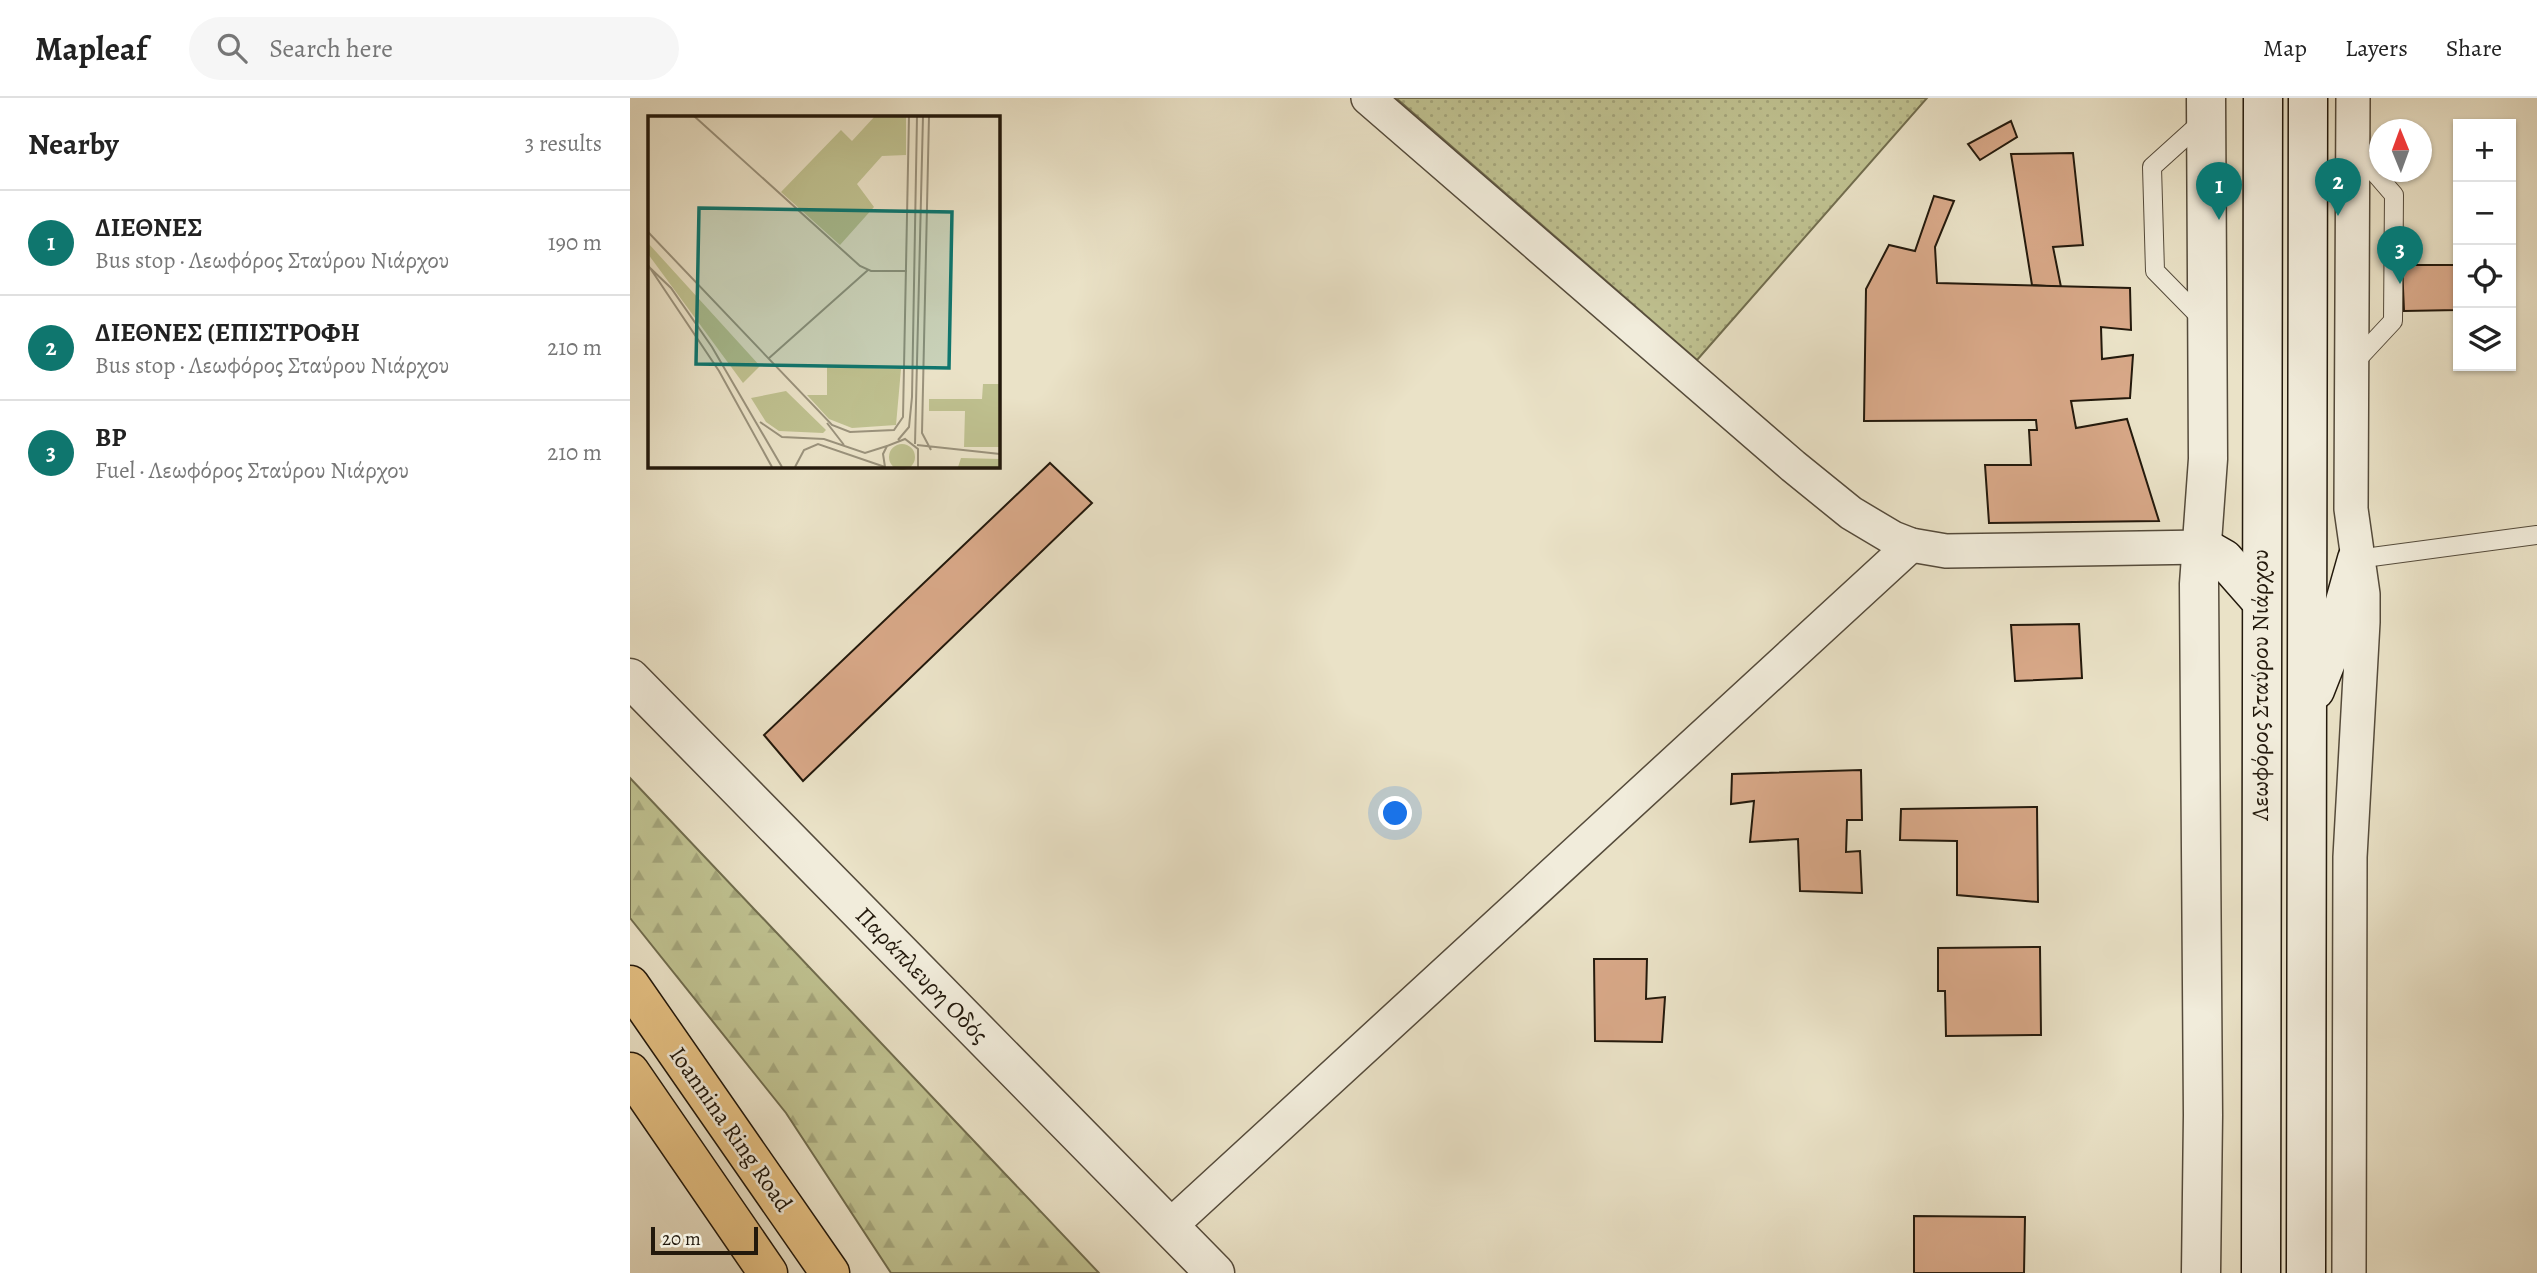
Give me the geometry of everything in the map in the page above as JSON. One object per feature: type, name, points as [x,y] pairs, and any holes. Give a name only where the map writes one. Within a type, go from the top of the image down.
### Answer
[{"type":"highway","name":"Ioannina Ring Road","points":[[630,985],[830,1273]]},
{"type":"highway","name":"Ioannina Ring Road","points":[[630,1072],[768,1273]]},
{"type":"main road","name":"Λεωφόρος Σταύρου Νιάρχου","points":[[2261,1273],[2263,98]]},
{"type":"main road","name":"Λεωφόρος Σταύρου Νιάρχου","points":[[2306,1273],[2308,98]]},
{"type":"main road","points":[[2201,1273],[2203,1115],[2199,584],[2208,459],[2206,108]]},
{"type":"main road","points":[[2203,547],[2224,559],[2261,601]]},
{"type":"main road","points":[[2307,712],[2333,644],[2357,559]]},
{"type":"main road","name":"Παράπλευρη Οδός","points":[[630,678],[1215,1273]]},
{"type":"street","points":[[1368,98],[1793,466],[1864,522],[1911,545],[1945,551],[2203,547]]},
{"type":"street","points":[[2349,1273],[2350,857],[2363,622],[2363,594],[2351,509],[2353,98]]},
{"type":"street","points":[[1169,1227],[1911,545]]},
{"type":"lane","points":[[2206,108],[2152,167],[2155,271],[2207,325]]},
{"type":"lane","points":[[2357,559],[2537,535]]},
{"type":"green space","points":[[1396,98],[1927,98],[1697,360]]},
{"type":"green space","points":[[630,778],[1099,1273],[891,1273],[786,1113],[630,918]]},
{"type":"building","points":[[2011,121],[2017,137],[1980,160],[1968,144]]},
{"type":"building","points":[[2073,153],[2083,245],[2053,247],[2061,287],[2032,285],[2011,154]]},
{"type":"building","points":[[1934,196],[1954,201],[1935,247],[1937,283],[2130,288],[2131,330],[2101,327],[2102,359],[2133,355],[2130,398],[2071,401],[2076,428],[2127,419],[2159,521],[1989,523],[1985,465],[2031,465],[2029,430],[2037,430],[2036,420],[1864,421],[1866,289],[1889,245],[1915,251]]},
{"type":"building","points":[[2402,265],[2453,265],[2453,310],[2404,311]]},
{"type":"building","points":[[1050,463],[1092,503],[803,781],[764,735]]},
{"type":"building","points":[[2079,624],[2082,678],[2015,681],[2011,625]]},
{"type":"building","points":[[1861,770],[1862,820],[1847,820],[1846,852],[1860,851],[1862,893],[1800,891],[1798,839],[1750,842],[1754,801],[1731,804],[1732,774]]},
{"type":"building","points":[[2037,807],[2038,902],[1957,895],[1957,841],[1900,840],[1901,809]]},
{"type":"building","points":[[2040,947],[2041,1035],[1946,1036],[1945,991],[1938,991],[1938,948]]},
{"type":"building","points":[[1594,959],[1647,959],[1646,999],[1665,997],[1662,1042],[1595,1041]]},
{"type":"building","points":[[1914,1216],[2025,1217],[2024,1273],[1914,1273]]},
{"type":"place","name":"ΔΙΕΘΝΕΣ (ΕΠΙΣΤΡΟΦΗ","points":[[2338,216]]},
{"type":"place","name":"ΔΙΕΘΝΕΣ","points":[[2219,220]]},
{"type":"place","name":"BP","points":[[2400,284]]}]
